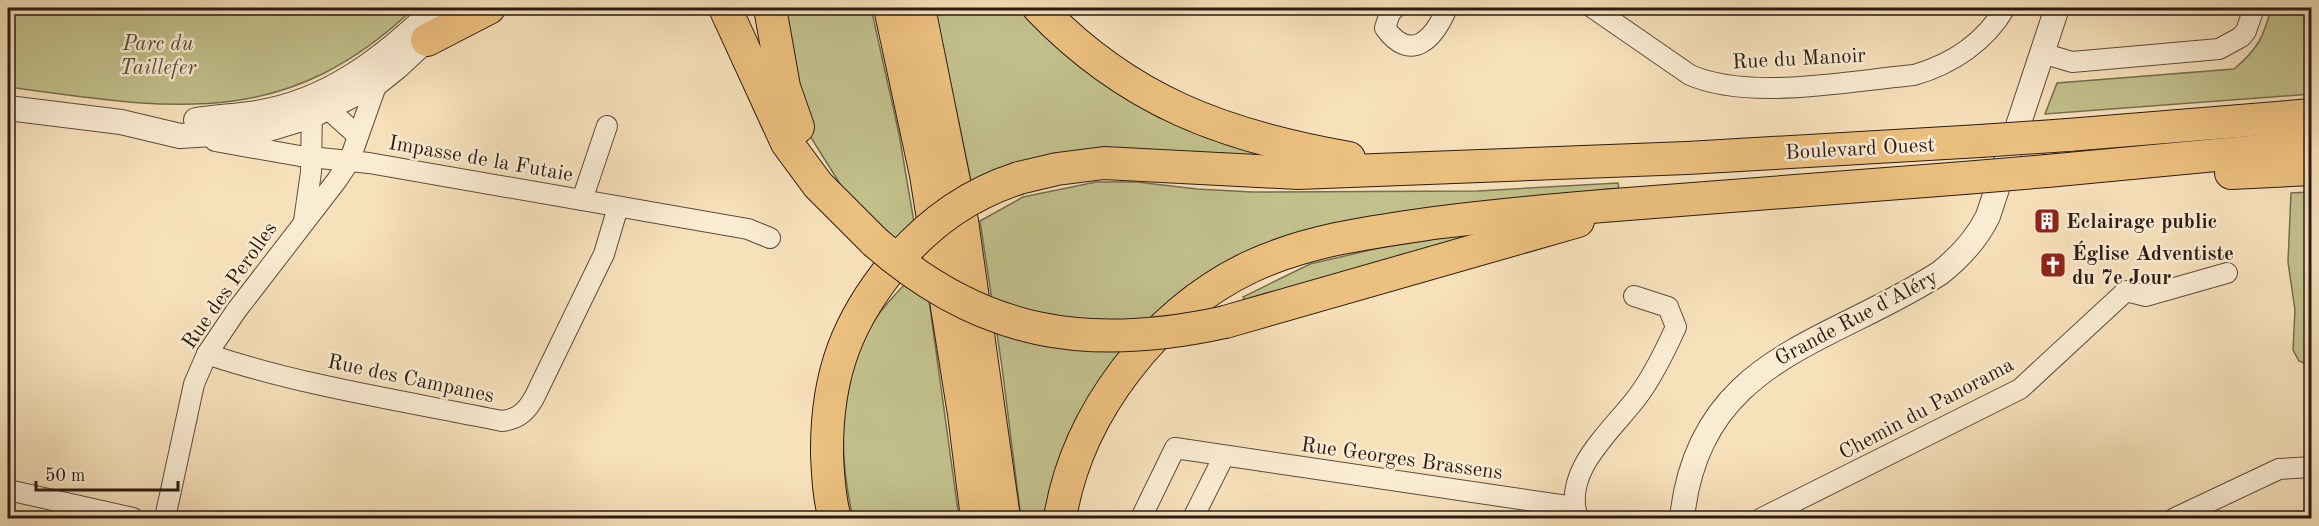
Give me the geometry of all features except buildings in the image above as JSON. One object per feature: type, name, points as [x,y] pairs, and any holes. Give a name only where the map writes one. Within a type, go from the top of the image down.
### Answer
[{"type":"highway","points":[[427,40],[489,8]]},
{"type":"highway","points":[[725,8],[787,143],[818,185],[908,270],[948,295],[998,317],[1052,332],[1106,337],[1139,336],[1195,329],[1251,316],[1489,245],[1648,203]]},
{"type":"highway","points":[[770,8],[784,87],[810,154],[848,210],[887,250]]},
{"type":"highway","points":[[890,8],[926,175],[964,414],[977,519]]},
{"type":"highway","points":[[919,8],[962,221],[1005,519]]},
{"type":"highway","points":[[1039,8],[1073,41],[1117,75],[1170,106],[1196,118],[1258,140],[1409,169]]},
{"type":"highway","name":"Boulevard Ouest","points":[[1409,169],[1687,158],[1980,141],[2312,115]]},
{"type":"highway","points":[[1060,519],[1064,496],[1078,453],[1098,414],[1124,374],[1150,342],[1185,310],[1223,282],[1251,267],[1299,248],[1352,235],[1526,211],[2095,167],[2191,174],[2279,160],[2312,146]]},
{"type":"highway","points":[[2279,160],[2312,170]]},
{"type":"highway","points":[[835,519],[828,467],[827,415],[833,381],[860,310],[887,250],[963,201],[1019,178],[1057,169],[1104,163],[1298,173],[1409,169]]},
{"type":"street","points":[[121,122],[178,121],[317,107],[366,69],[436,8]]},
{"type":"street","points":[[8,108],[121,122],[180,136],[262,131],[376,83],[427,40],[460,8]]},
{"type":"street","points":[[1395,8],[1390,13],[1385,28],[1395,42],[1408,46],[1421,44],[1435,31],[1447,8]]},
{"type":"street","name":"Rue du Manoir","points":[[1593,8],[1690,75],[1706,82],[1737,89],[1914,75],[1931,70],[1967,51],[1985,34],[2005,8]]},
{"type":"street","name":"Grande Rue d'Aléry","points":[[1682,519],[1686,486],[1703,442],[1719,416],[1742,388],[1758,373],[1794,348],[1940,273],[1959,258],[1976,237],[1989,216],[2057,8]]},
{"type":"street","points":[[2042,53],[2072,62],[2220,49],[2241,37],[2246,31],[2254,8]]},
{"type":"street","name":"Rue des Perolles","points":[[165,519],[194,384],[207,354],[236,311],[349,162],[376,83]]},
{"type":"street","points":[[317,107],[357,135]]},
{"type":"street","name":"Rue des Perolles","points":[[304,221],[317,107]]},
{"type":"street","points":[[582,200],[607,126]]},
{"type":"street","name":"Impasse de la Futaie","points":[[180,136],[582,200],[748,229],[770,238]]},
{"type":"street","name":"Rue des Campanes","points":[[207,354],[246,368],[502,422],[509,420],[521,415],[534,398],[604,254],[618,207]]},
{"type":"street","name":"Chemin du Panorama","points":[[1762,519],[2020,389],[2126,291],[2146,296],[2227,273]]},
{"type":"street","points":[[1576,513],[1583,464],[1588,454],[1640,394],[1676,327],[1668,307],[1634,296]]},
{"type":"street","name":"Rue Georges Brassens","points":[[1141,519],[1175,448],[1576,513]]},
{"type":"street","points":[[1193,519],[1224,456]]},
{"type":"street","points":[[2175,519],[2279,469],[2312,467]]},
{"type":"street","points":[[8,490],[133,519]]},
{"type":"green space","name":"Parc du Taillefer","points":[[8,8],[414,8],[366,48],[319,76],[271,93],[223,102],[174,104],[122,101],[8,87]]},
{"type":"green space","points":[[781,8],[871,8],[899,134],[914,222],[892,243],[850,200],[810,136]]},
{"type":"green space","points":[[935,8],[1019,8],[1124,95],[1158,117],[1192,131],[1275,157],[971,182]]},
{"type":"green space","points":[[2271,8],[2311,8],[2311,94],[2045,114],[2057,83],[2234,69],[2248,56],[2258,42],[2266,27]]},
{"type":"green space","points":[[1096,182],[1137,182],[1252,192],[1478,191],[1618,183],[1619,188],[1518,199],[1180,299],[1047,518],[1021,518],[1002,367],[980,221],[1023,197]]},
{"type":"green space","points":[[2312,192],[2311,366],[2299,361],[2293,350],[2295,310],[2288,262],[2291,193]]},
{"type":"green space","points":[[1489,230],[1248,306],[1243,297],[1310,264],[1379,248]]},
{"type":"green space","points":[[924,264],[959,518],[853,518],[843,447],[846,399],[851,376],[858,353],[873,322],[886,304]]},
{"type":"place","name":"Eclairage public","points":[[2047,221]]},
{"type":"place","name":"Église Adventiste du 7e Jour","points":[[2053,265]]}]
